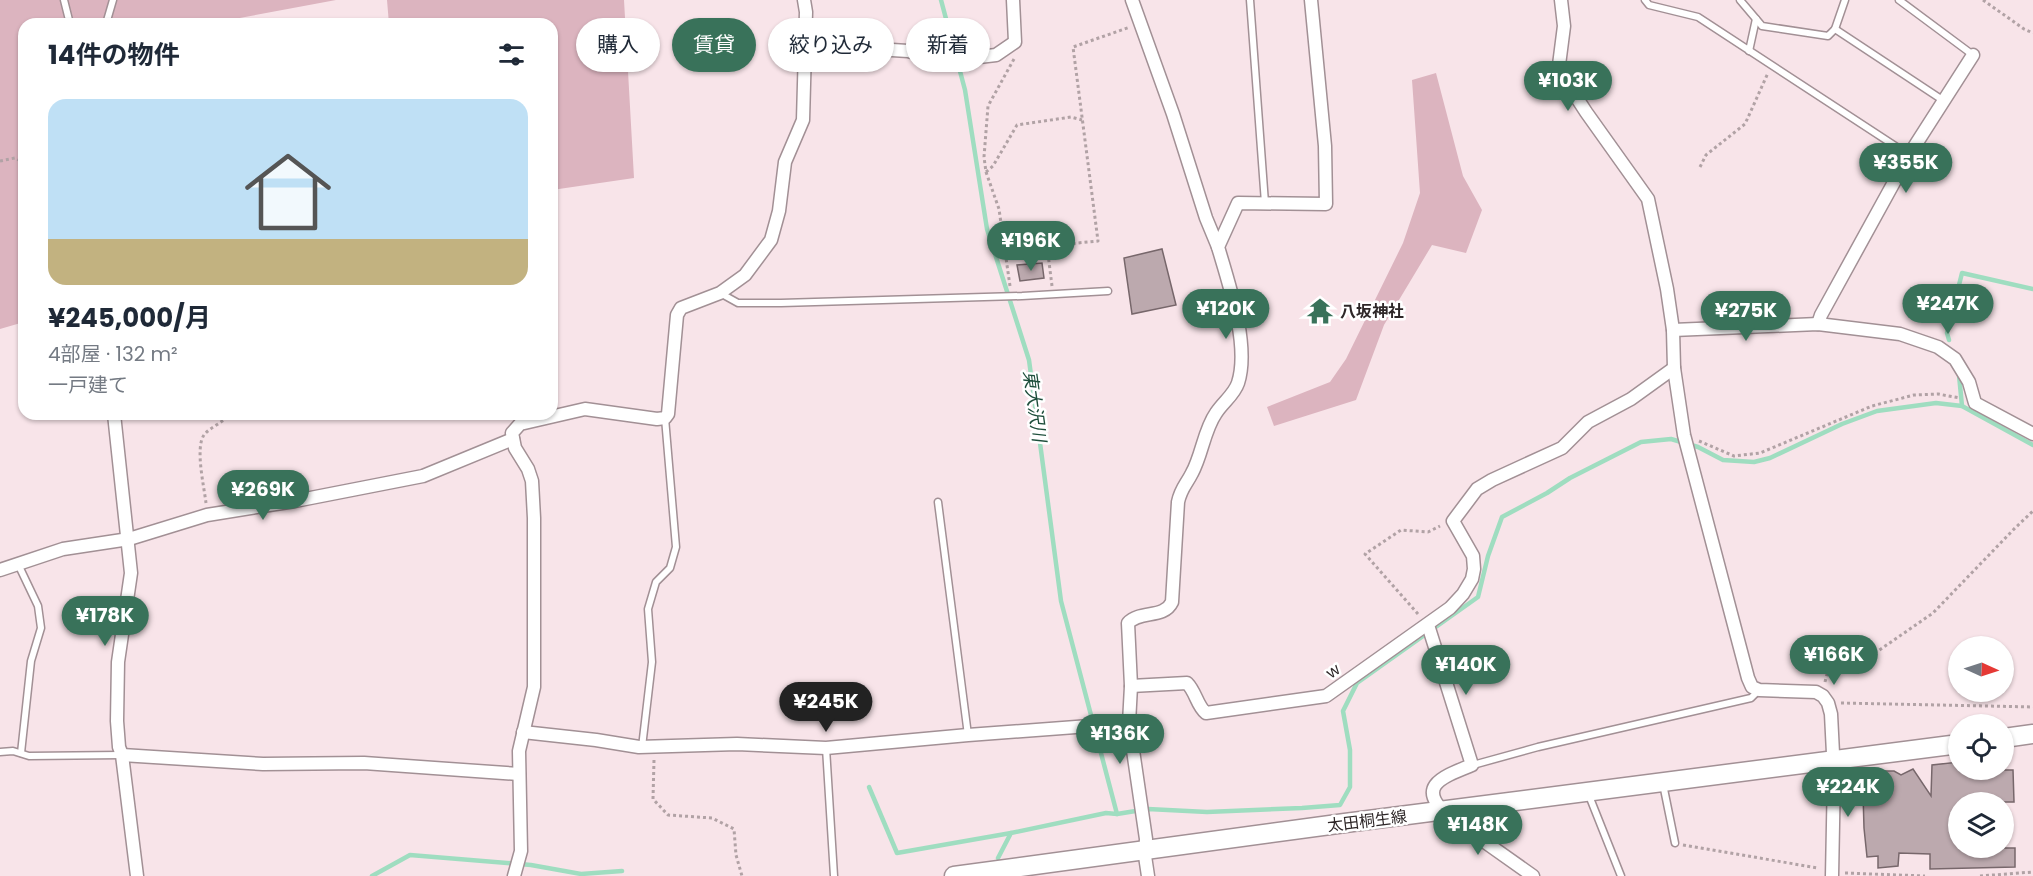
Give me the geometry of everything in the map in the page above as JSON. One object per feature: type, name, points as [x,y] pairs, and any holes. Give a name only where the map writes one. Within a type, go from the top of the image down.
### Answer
[{"type":"main road","points":[[2014,737],[2033,734]]},
{"type":"main road","name":"太田桐生線","points":[[954,876],[1948,745]]},
{"type":"street","points":[[804,0],[806,18]]},
{"type":"street","points":[[894,50],[908,51],[945,61],[996,55],[1015,42],[1013,0]]},
{"type":"street","points":[[1132,0],[1218,247],[1229,283],[1241,339],[1241,368],[1234,391],[1215,414],[1192,473],[1181,488],[1178,502],[1172,602],[1165,610],[1135,617],[1128,623],[1131,686],[1129,723],[1148,876]]},
{"type":"street","points":[[1218,247],[1238,203],[1326,204],[1321,94],[1311,0]]},
{"type":"street","points":[[1561,0],[1564,26],[1559,65],[1564,78],[1648,199],[1667,289],[1673,330],[1674,368],[1684,437],[1748,678],[1752,687],[1759,690],[1816,692],[1825,700],[1831,714],[1832,873]]},
{"type":"street","points":[[1818,324],[1909,155],[1973,54]]},
{"type":"street","points":[[558,415],[585,409],[665,418],[668,414],[677,315],[681,308],[720,293],[745,275],[771,240],[779,211],[785,162],[802,120],[804,72]]},
{"type":"street","points":[[1673,330],[1818,324],[1900,334],[1938,347],[1955,359],[1969,382],[1975,403],[2033,434]]},
{"type":"street","points":[[1453,521],[1477,489],[1562,448],[1588,422],[1631,399],[1674,368]]},
{"type":"street","points":[[115,420],[129,538],[130,586],[118,662],[117,721],[137,876]]},
{"type":"street","points":[[517,867],[522,828],[519,751],[534,687],[534,518],[532,481],[528,469],[515,448],[512,433],[520,424],[537,420]]},
{"type":"street","points":[[0,570],[63,549],[129,538],[207,515],[295,501],[423,476],[513,439]]},
{"type":"street","name":"w","points":[[1131,686],[1187,683],[1194,690],[1206,713],[1326,696],[1429,630],[1463,594],[1472,579],[1473,556],[1453,521]]},
{"type":"street","points":[[1429,630],[1472,765],[1437,781],[1433,793],[1434,799],[1442,811],[1533,876]]},
{"type":"street","points":[[523,732],[648,747],[737,744],[826,748],[1129,723]]},
{"type":"street","points":[[122,755],[263,764],[364,763],[519,774]]},
{"type":"lane","points":[[63,0],[68,18]]},
{"type":"lane","points":[[108,18],[112,0]]},
{"type":"lane","points":[[1250,0],[1265,204]]},
{"type":"lane","points":[[1646,0],[1649,5],[1698,17],[1909,155]]},
{"type":"lane","points":[[1740,0],[1762,26],[1828,36],[1835,29],[1845,0]]},
{"type":"lane","points":[[1899,0],[1973,54]]},
{"type":"lane","points":[[1749,51],[1756,19]]},
{"type":"lane","points":[[1835,29],[1944,101]]},
{"type":"lane","points":[[720,293],[738,303],[1013,296],[1108,291]]},
{"type":"lane","points":[[648,747],[652,662],[648,609],[656,582],[670,568],[676,547],[665,418]]},
{"type":"lane","points":[[938,502],[968,735]]},
{"type":"lane","points":[[18,563],[38,606],[40,628],[31,661],[21,753]]},
{"type":"lane","points":[[1472,765],[1751,698],[1759,690]]},
{"type":"lane","points":[[826,748],[834,876]]},
{"type":"lane","points":[[0,752],[13,751],[29,756],[122,755]]},
{"type":"lane","points":[[1663,783],[1675,843]]},
{"type":"lane","points":[[1588,793],[1621,876]]},
{"type":"path","points":[[1983,0],[2033,33]]},
{"type":"path","points":[[1053,293],[1047,246],[1098,241],[1073,47],[1140,23]]},
{"type":"path","points":[[1013,296],[999,209],[984,157],[988,106],[1012,64],[1016,52],[1015,42]]},
{"type":"path","points":[[1700,168],[1706,155],[1745,124],[1771,66]]},
{"type":"path","points":[[987,172],[1004,150],[1017,125],[1071,117],[1082,120]]},
{"type":"path","points":[[0,161],[15,158],[18,160]]},
{"type":"path","points":[[1684,437],[1734,456],[1760,453],[1872,406],[1914,395],[1938,394],[1955,397]]},
{"type":"path","points":[[207,515],[199,445],[205,434],[226,420]]},
{"type":"path","points":[[2033,511],[1933,613],[1878,651],[1827,674],[1825,700],[2033,707]]},
{"type":"path","points":[[1429,630],[1365,554],[1401,530],[1428,532],[1453,521]]},
{"type":"path","points":[[648,747],[653,799],[668,815],[712,818],[734,829],[736,855],[742,876]]},
{"type":"path","points":[[1675,843],[1832,873],[1925,876]]},
{"type":"path","points":[[1980,876],[2033,872]]},
{"type":"shaded area","points":[[0,0],[336,0],[239,18],[18,18],[18,324],[0,329]]},
{"type":"shaded area","points":[[387,0],[624,0],[625,18],[576,18],[576,72],[628,72],[634,178],[558,189],[558,18],[388,18]]},
{"type":"shaded area","points":[[1436,73],[1463,176],[1482,210],[1466,253],[1432,245],[1384,325],[1356,400],[1274,426],[1267,407],[1330,382],[1346,359],[1403,243],[1420,193],[1412,80]]},
{"type":"building","points":[[1162,249],[1176,305],[1132,314],[1124,258]]},
{"type":"building","points":[[1042,263],[1044,278],[1020,281],[1017,265]]},
{"type":"building","points":[[1948,763],[1948,780],[2013,780],[2014,792],[1948,792],[1948,858],[2014,858],[2015,848],[2015,867],[1930,869],[1930,854],[1899,853],[1898,866],[1878,868],[1878,856],[1867,857],[1863,793],[1874,775],[1884,771],[1894,771],[1901,775],[1913,769],[1931,796],[1932,765]]},
{"type":"waterway","name":"東大沢川","points":[[941,0],[965,90],[987,229],[1029,360],[1061,601],[1117,814]]},
{"type":"waterway","points":[[1949,340],[1947,333],[1962,273],[2033,289]]},
{"type":"waterway","points":[[1959,375],[1962,406]]},
{"type":"waterway","points":[[998,858],[1011,833],[1106,813],[1117,814],[1148,809],[1207,812],[1340,805],[1350,787],[1350,750],[1343,711],[1357,683],[1478,597],[1488,556],[1502,517],[1570,478],[1641,442],[1671,439],[1698,447],[1723,460],[1754,462],[1770,458],[1842,424],[1877,411],[1936,403],[1962,406],[2033,445]]},
{"type":"waterway","points":[[869,787],[897,853],[1011,833]]},
{"type":"waterway","points":[[372,876],[410,855],[531,865],[581,874],[622,871]]},
{"type":"place","name":"八坂神社","points":[[1320,311]]}]
